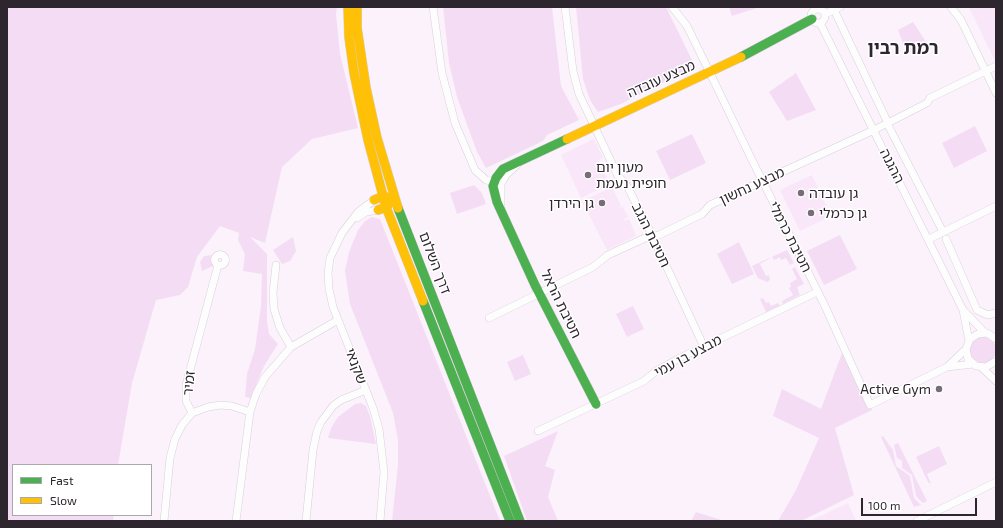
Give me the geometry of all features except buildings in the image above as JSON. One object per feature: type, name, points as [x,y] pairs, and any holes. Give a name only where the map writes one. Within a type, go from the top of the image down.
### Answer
[{"type":"street","name":"דרך השלום","points":[[348,7],[349,37],[354,73],[383,196],[382,209],[510,521]]},
{"type":"street","name":"דרך השלום","points":[[356,7],[357,28],[366,88],[377,138],[394,199],[520,521]]},
{"type":"street","points":[[434,7],[442,73],[455,123],[474,168],[484,179],[498,183]]},
{"type":"street","name":"חטיבת הנגב","points":[[565,7],[576,84],[579,94],[618,176],[626,184],[652,236],[704,347]]},
{"type":"street","name":"חטיבת כרמלי","points":[[672,7],[687,26],[817,292],[870,405],[947,367]]},
{"type":"street","points":[[825,14],[840,7]]},
{"type":"street","points":[[951,7],[961,20],[996,92]]},
{"type":"street","points":[[814,8],[820,9],[825,14],[825,19],[820,23],[815,23],[811,14],[814,8]]},
{"type":"street","points":[[836,14],[886,119]]},
{"type":"street","name":"מבצע עובדה","points":[[498,183],[503,169],[710,73],[812,19]]},
{"type":"street","name":"ההגנה","points":[[820,23],[929,239],[963,310],[969,341]]},
{"type":"street","name":"מבצע נחשון","points":[[489,318],[539,292],[594,267],[608,255],[652,236],[659,235],[702,214],[710,205],[874,130],[927,103],[930,98],[996,66]]},
{"type":"street","points":[[889,127],[942,230]]},
{"type":"street","name":"חטיבת הראל","points":[[498,183],[495,196],[539,292],[596,404]]},
{"type":"street","points":[[374,200],[383,196],[394,199]]},
{"type":"street","points":[[382,209],[394,199]]},
{"type":"street","name":"שקנאי","points":[[354,220],[358,212],[374,200]]},
{"type":"street","points":[[929,239],[996,206]]},
{"type":"street","name":"שקנאי","points":[[380,521],[384,483],[382,450],[376,418],[338,320],[329,289],[328,273],[330,258],[342,233],[354,220],[366,212],[382,209]]},
{"type":"street","points":[[946,239],[977,310],[988,315],[996,313]]},
{"type":"street","name":"זמיר","points":[[164,521],[170,458],[175,439],[182,425],[192,413],[186,401],[186,384],[218,265]]},
{"type":"street","points":[[276,265],[274,309],[280,328],[292,346]]},
{"type":"street","name":"מבצע בן עמי","points":[[538,431],[644,381],[656,371],[817,292]]},
{"type":"street","name":"ההגנה","points":[[963,310],[985,333]]},
{"type":"street","points":[[236,521],[250,412],[265,377],[292,346],[338,320]]},
{"type":"street","points":[[947,367],[966,349],[969,341],[974,336],[985,333],[995,337]]},
{"type":"street","points":[[966,349],[968,359],[973,364],[981,367],[996,381]]},
{"type":"street","points":[[981,367],[991,365],[996,361]]},
{"type":"street","points":[[947,367],[973,364]]},
{"type":"street","points":[[306,521],[313,450],[317,431],[321,422],[333,406],[341,400],[366,390]]},
{"type":"street","points":[[192,413],[220,404],[250,412]]},
{"type":"street","points":[[917,521],[930,518],[996,482]]},
{"type":"shaded area","points":[[7,7],[337,7],[336,14],[340,54],[358,128],[312,139],[282,167],[265,243],[250,237],[267,254],[267,321],[269,334],[278,344],[264,366],[251,398],[245,397],[247,374],[255,349],[261,306],[262,274],[243,271],[245,254],[238,240],[239,233],[220,226],[197,257],[188,287],[180,295],[156,300],[132,383],[118,464],[12,464],[12,516],[114,516],[113,521],[7,521]]},
{"type":"shaded area","points":[[443,7],[552,7],[561,86],[579,120],[547,135],[543,141],[486,168],[477,152],[457,97],[449,63]]},
{"type":"shaded area","points":[[576,7],[666,7],[693,62],[693,67],[621,104],[598,112],[590,100],[583,79]]},
{"type":"shaded area","points":[[729,7],[760,7],[732,16]]},
{"type":"shaded area","points":[[969,7],[996,7],[995,61]]},
{"type":"shaded area","points":[[913,22],[928,45],[907,54],[898,30]]},
{"type":"shaded area","points":[[796,73],[816,110],[787,121],[769,92]]},
{"type":"shaded area","points":[[975,126],[987,151],[954,168],[942,143]]},
{"type":"shaded area","points":[[692,134],[706,163],[670,180],[656,151]]},
{"type":"shaded area","name":"מעון יום חופית נעמת","points":[[594,139],[603,158],[598,160],[610,184],[581,198],[561,155]]},
{"type":"shaded area","points":[[812,175],[831,216],[800,231],[780,190]]},
{"type":"shaded area","points":[[474,185],[482,193],[486,204],[457,214],[450,193]]},
{"type":"shaded area","points":[[612,187],[621,206],[618,208],[623,207],[628,217],[624,219],[625,221],[629,219],[636,236],[607,250],[582,201]]},
{"type":"shaded area","points":[[372,217],[380,219],[500,521],[392,521],[398,465],[398,440],[393,413],[350,304],[345,271],[349,252],[358,230],[365,221]]},
{"type":"shaded area","points":[[840,235],[857,269],[824,285],[807,251]]},
{"type":"shaded area","points":[[293,237],[296,251],[290,261],[282,264],[273,250]]},
{"type":"shaded area","points":[[739,242],[754,274],[732,284],[717,254]]},
{"type":"shaded area","points":[[787,250],[794,263],[790,265],[786,258],[781,260],[780,257],[774,260],[772,257],[760,264],[766,276],[769,275],[770,280],[767,282],[758,278],[752,266]]},
{"type":"shaded area","points":[[213,255],[215,265],[202,271],[200,262],[204,256]]},
{"type":"shaded area","points":[[795,267],[804,284],[797,287],[800,295],[783,304],[782,301],[793,295],[789,288],[791,287],[790,283],[797,279],[792,269]]},
{"type":"shaded area","points":[[763,298],[766,303],[769,302],[771,306],[778,303],[780,306],[766,312],[760,299]]},
{"type":"shaded area","points":[[633,306],[644,329],[627,337],[616,314]]},
{"type":"shaded area","points":[[983,337],[992,341],[996,350],[992,359],[983,363],[974,359],[970,350],[974,341]]},
{"type":"shaded area","points":[[842,353],[872,410],[835,428],[854,495],[801,521],[778,521],[796,490],[819,438],[773,416],[782,389],[821,409]]},
{"type":"shaded area","points":[[523,355],[531,374],[515,381],[507,362]]},
{"type":"shaded area","points":[[361,403],[366,406],[370,416],[376,444],[328,438],[331,428],[338,417],[355,404]]},
{"type":"shaded area","points":[[558,431],[545,466],[555,470],[548,497],[558,521],[527,521],[504,456]]},
{"type":"shaded area","points":[[883,436],[893,450],[896,466],[910,476],[914,498],[921,505],[914,507],[881,437]]},
{"type":"shaded area","points":[[898,443],[927,501],[923,503],[916,496],[912,475],[902,468],[902,461],[897,458],[894,445]]},
{"type":"shaded area","points":[[939,446],[947,464],[927,474],[931,484],[928,482],[916,457]]},
{"type":"shaded area","points":[[848,503],[856,521],[810,521],[825,514]]},
{"type":"shaded area","points":[[696,512],[725,521],[691,521]]},
{"type":"traffic: fast","points":[[741,57],[812,19]]},
{"type":"traffic: fast","points":[[567,139],[503,169],[496,178],[493,186],[497,202],[535,285],[596,404]]},
{"type":"traffic: fast","points":[[398,208],[520,521]]},
{"type":"traffic: fast","points":[[423,301],[510,521]]},
{"type":"traffic: slow","points":[[348,7],[349,37],[354,73],[368,140],[386,207],[423,301]]},
{"type":"traffic: slow","points":[[357,7],[357,28],[366,88],[377,138],[398,208]]},
{"type":"traffic: slow","points":[[567,139],[741,57]]},
{"type":"traffic: slow","points":[[374,200],[383,196],[394,199],[386,207],[378,210]]},
{"type":"place","name":"מעון יום חופית נעמת","points":[[588,175]]},
{"type":"place","name":"גן עובדה","points":[[801,193]]},
{"type":"place","name":"גן הירדן","points":[[602,203]]},
{"type":"place","name":"גן כרמלי","points":[[811,213]]},
{"type":"place","name":"Active Gym","points":[[939,389]]},
{"type":"district","name":"רמת רבין","points":[[903,48]]}]
